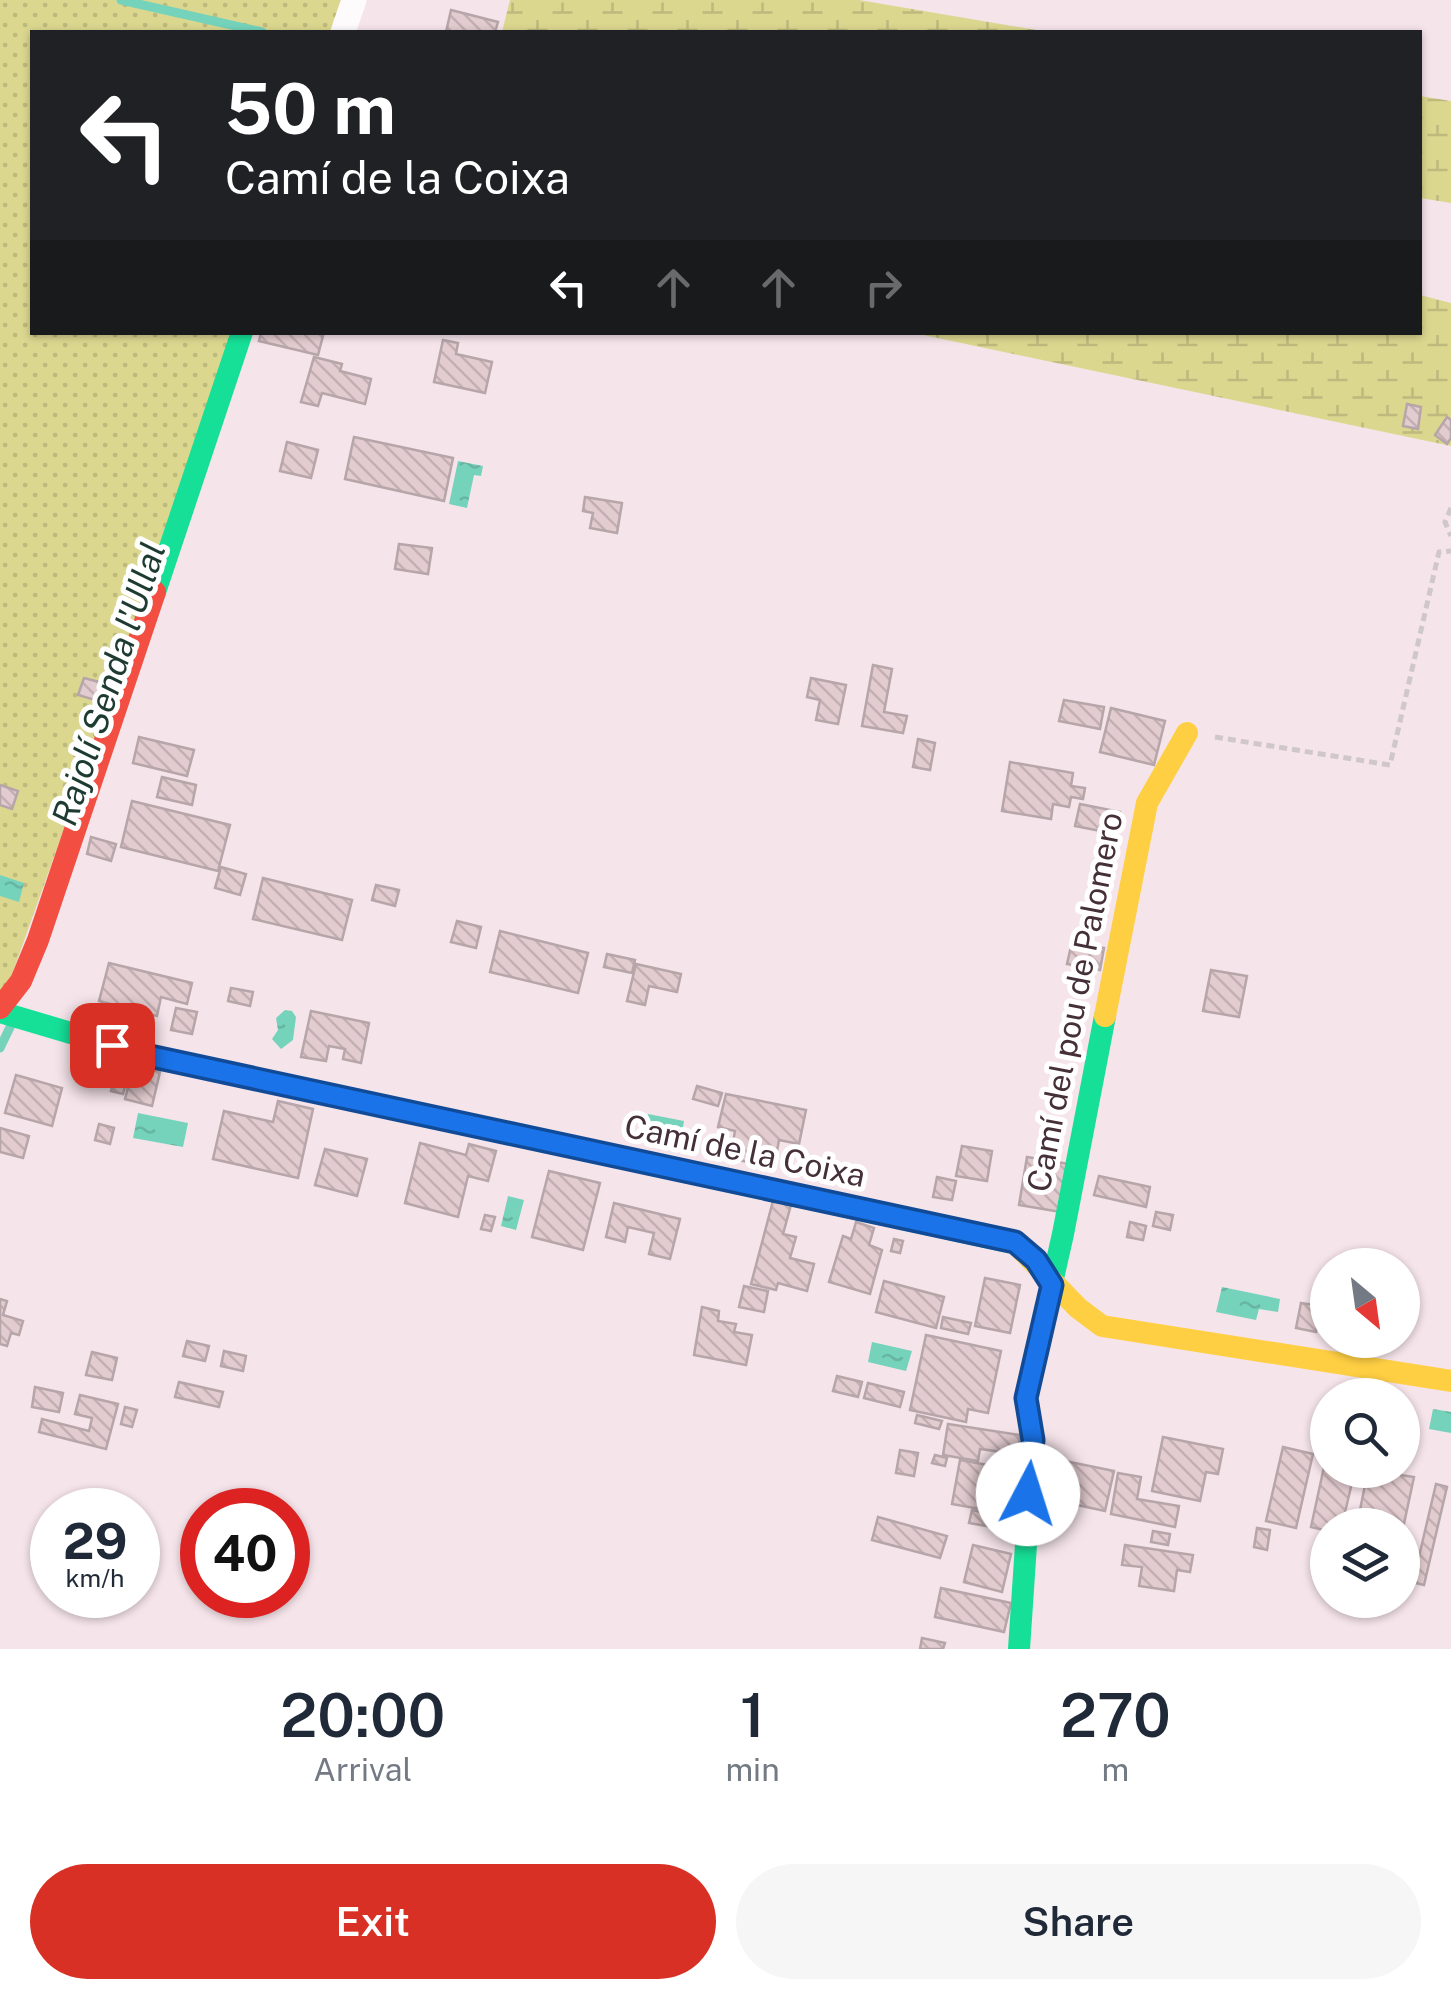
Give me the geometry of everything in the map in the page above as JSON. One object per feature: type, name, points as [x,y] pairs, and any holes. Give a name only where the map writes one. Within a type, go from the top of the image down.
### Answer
[{"type":"street","points":[[344,30],[354,0]]},
{"type":"street","points":[[0,1010],[20,981],[38,940],[241,335]]},
{"type":"street","name":"Camí del pou de Palomero","points":[[1019,1649],[1033,1440],[1026,1398],[1147,803],[1187,732]]},
{"type":"street","name":"Camí de la Coixa","points":[[0,1010],[145,1055],[1015,1242],[1036,1260],[1052,1285],[1080,1314],[1102,1326],[1451,1381]]},
{"type":"path","points":[[1451,508],[1445,522],[1451,536]]},
{"type":"path","points":[[1187,732],[1390,765],[1439,552],[1451,551]]},
{"type":"green space","points":[[0,0],[352,0],[342,30],[30,30],[30,335],[240,335],[0,1008]]},
{"type":"green space","points":[[510,0],[859,0],[1036,30],[502,30]]},
{"type":"green space","points":[[1422,96],[1451,101],[1451,203],[1422,198]]},
{"type":"green space","points":[[1422,296],[1451,303],[1451,446],[924,335],[1422,335]]},
{"type":"water","points":[[458,461],[483,466],[481,476],[474,475],[467,508],[449,504]]},
{"type":"water","points":[[0,875],[24,883],[19,902],[0,896]]},
{"type":"water","points":[[285,1010],[296,1017],[293,1040],[281,1049],[272,1039],[278,1030],[276,1018]]},
{"type":"water","points":[[138,1113],[188,1123],[183,1147],[133,1138]]},
{"type":"water","points":[[648,1114],[684,1121],[680,1145],[643,1138]]},
{"type":"water","points":[[508,1196],[524,1200],[516,1230],[501,1226]]},
{"type":"water","points":[[1222,1287],[1280,1299],[1278,1312],[1259,1309],[1256,1320],[1216,1312]]},
{"type":"water","points":[[872,1342],[912,1351],[906,1371],[868,1362]]},
{"type":"water","points":[[1433,1409],[1451,1412],[1451,1433],[1429,1429]]},
{"type":"building","points":[[451,10],[498,22],[496,30],[446,30]]},
{"type":"building","points":[[260,335],[323,335],[318,355],[259,341]]},
{"type":"building","points":[[443,340],[458,343],[456,354],[492,362],[485,393],[434,382]]},
{"type":"building","points":[[314,357],[342,364],[340,371],[371,379],[365,404],[322,393],[318,406],[301,402]]},
{"type":"building","points":[[1407,404],[1421,407],[1418,429],[1403,426]]},
{"type":"building","points":[[1447,417],[1451,420],[1451,438],[1447,444],[1435,435]]},
{"type":"building","points":[[354,437],[453,458],[444,501],[345,479]]},
{"type":"building","points":[[287,442],[318,450],[311,478],[280,471]]},
{"type":"building","points":[[585,497],[622,503],[617,533],[590,528],[593,513],[583,511]]},
{"type":"building","points":[[399,544],[432,548],[428,574],[395,569]]},
{"type":"building","points":[[873,665],[892,669],[884,712],[907,716],[903,733],[862,726]]},
{"type":"building","points":[[84,678],[107,684],[102,702],[78,695]]},
{"type":"building","points":[[811,678],[846,685],[838,724],[816,720],[820,700],[807,697]]},
{"type":"building","points":[[1064,700],[1104,707],[1100,729],[1059,721]]},
{"type":"building","points":[[1111,708],[1165,721],[1154,765],[1100,752]]},
{"type":"building","points":[[139,737],[194,750],[187,776],[133,763]]},
{"type":"building","points":[[918,739],[935,743],[930,770],[913,767]]},
{"type":"building","points":[[1010,762],[1073,773],[1071,786],[1085,788],[1083,799],[1071,797],[1069,807],[1053,804],[1051,819],[1002,811]]},
{"type":"building","points":[[162,777],[196,785],[192,805],[157,797]]},
{"type":"building","points":[[0,785],[18,791],[12,809],[0,805]]},
{"type":"building","points":[[132,801],[230,825],[218,871],[121,847]]},
{"type":"building","points":[[1080,804],[1120,812],[1116,834],[1075,826]]},
{"type":"building","points":[[91,837],[116,844],[111,861],[87,854]]},
{"type":"building","points":[[221,867],[246,874],[240,895],[215,888]]},
{"type":"building","points":[[263,878],[352,900],[342,940],[253,919]]},
{"type":"building","points":[[376,885],[399,890],[395,906],[372,900]]},
{"type":"building","points":[[457,921],[481,927],[476,948],[451,942]]},
{"type":"building","points":[[500,931],[588,953],[578,993],[490,972]]},
{"type":"building","points":[[1072,942],[1104,948],[1100,970],[1067,964]]},
{"type":"building","points":[[607,954],[635,960],[632,973],[604,967]]},
{"type":"building","points":[[109,963],[192,983],[187,1004],[161,997],[157,1016],[99,1001]]},
{"type":"building","points":[[636,964],[681,974],[677,992],[649,986],[645,1005],[627,1001]]},
{"type":"building","points":[[1211,970],[1247,976],[1239,1017],[1203,1011]]},
{"type":"building","points":[[231,988],[253,992],[250,1006],[228,1001]]},
{"type":"building","points":[[176,1008],[197,1012],[192,1034],[171,1030]]},
{"type":"building","points":[[311,1011],[369,1023],[361,1063],[343,1059],[345,1049],[329,1046],[326,1061],[301,1057]]},
{"type":"building","points":[[120,1061],[131,1064],[123,1094],[111,1091]]},
{"type":"building","points":[[134,1065],[160,1072],[152,1106],[125,1099]]},
{"type":"building","points":[[16,1075],[62,1088],[52,1126],[5,1113]]},
{"type":"building","points":[[697,1086],[722,1093],[718,1106],[693,1099]]},
{"type":"building","points":[[726,1094],[806,1110],[799,1144],[779,1140],[774,1168],[730,1158],[735,1131],[718,1127]]},
{"type":"building","points":[[278,1101],[313,1109],[298,1178],[213,1159],[224,1111],[273,1122]]},
{"type":"building","points":[[99,1124],[114,1128],[110,1144],[95,1140]]},
{"type":"building","points":[[0,1128],[29,1136],[23,1158],[0,1152]]},
{"type":"building","points":[[420,1143],[466,1155],[469,1144],[496,1151],[488,1181],[468,1176],[458,1217],[405,1203]]},
{"type":"building","points":[[962,1146],[992,1151],[987,1181],[956,1176]]},
{"type":"building","points":[[325,1149],[367,1159],[357,1196],[315,1185]]},
{"type":"building","points":[[1027,1157],[1069,1164],[1061,1212],[1019,1205]]},
{"type":"building","points":[[549,1171],[600,1183],[583,1250],[532,1237]]},
{"type":"building","points":[[1099,1176],[1150,1187],[1146,1207],[1094,1195]]},
{"type":"building","points":[[937,1177],[956,1181],[952,1200],[933,1197]]},
{"type":"building","points":[[773,1201],[791,1205],[783,1234],[796,1237],[790,1258],[814,1264],[807,1291],[778,1283],[776,1290],[751,1284]]},
{"type":"building","points":[[614,1203],[680,1219],[670,1259],[649,1254],[654,1233],[628,1227],[625,1242],[606,1237]]},
{"type":"building","points":[[1156,1212],[1173,1215],[1170,1230],[1153,1226]]},
{"type":"building","points":[[485,1215],[495,1217],[491,1231],[481,1229]]},
{"type":"building","points":[[856,1222],[874,1228],[869,1245],[882,1250],[870,1294],[829,1282],[843,1236],[851,1239]]},
{"type":"building","points":[[1130,1222],[1146,1226],[1143,1240],[1127,1237]]},
{"type":"building","points":[[894,1239],[903,1241],[900,1253],[891,1251]]},
{"type":"building","points":[[985,1278],[1020,1285],[1010,1333],[975,1326]]},
{"type":"building","points":[[884,1281],[944,1297],[936,1328],[876,1312]]},
{"type":"building","points":[[744,1286],[768,1291],[764,1312],[739,1307]]},
{"type":"building","points":[[0,1299],[7,1301],[3,1315],[23,1321],[19,1335],[11,1333],[7,1346],[0,1344]]},
{"type":"building","points":[[1301,1303],[1310,1304],[1310,1331],[1296,1328]]},
{"type":"building","points":[[702,1307],[719,1311],[718,1321],[736,1324],[734,1332],[752,1335],[746,1365],[694,1355]]},
{"type":"building","points":[[943,1317],[971,1323],[968,1334],[941,1328]]},
{"type":"building","points":[[926,1335],[1001,1351],[988,1413],[968,1409],[966,1422],[910,1410]]},
{"type":"building","points":[[187,1341],[209,1346],[205,1361],[183,1356]]},
{"type":"building","points":[[224,1351],[246,1356],[243,1371],[221,1366]]},
{"type":"building","points":[[92,1352],[117,1358],[112,1380],[86,1375]]},
{"type":"building","points":[[837,1376],[862,1382],[858,1397],[833,1391]]},
{"type":"building","points":[[179,1382],[223,1392],[219,1407],[175,1397]]},
{"type":"building","points":[[868,1383],[904,1392],[900,1407],[864,1398]]},
{"type":"building","points":[[35,1387],[63,1393],[59,1412],[32,1407]]},
{"type":"building","points":[[80,1395],[118,1404],[106,1449],[39,1432],[42,1419],[89,1431],[92,1418],[75,1414]]},
{"type":"building","points":[[125,1407],[137,1410],[132,1427],[121,1424]]},
{"type":"building","points":[[917,1415],[942,1421],[939,1429],[915,1423]]},
{"type":"building","points":[[948,1424],[1020,1435],[1017,1454],[980,1449],[978,1461],[943,1455]]},
{"type":"building","points":[[1163,1437],[1223,1449],[1218,1474],[1206,1472],[1200,1501],[1152,1491]]},
{"type":"building","points":[[1283,1447],[1310,1453],[1296,1528],[1266,1521]]},
{"type":"building","points":[[900,1450],[918,1453],[914,1476],[896,1473]]},
{"type":"building","points":[[935,1455],[947,1458],[945,1466],[932,1463]]},
{"type":"building","points":[[960,1460],[1021,1471],[1014,1515],[952,1504]]},
{"type":"building","points":[[1065,1461],[1114,1471],[1105,1511],[1054,1500],[1056,1493],[1046,1491],[1052,1464],[1064,1467]]},
{"type":"building","points":[[1118,1473],[1141,1477],[1137,1499],[1179,1506],[1175,1527],[1111,1514]]},
{"type":"building","points":[[1436,1484],[1447,1487],[1424,1585],[1420,1584],[1420,1552]]},
{"type":"building","points":[[1319,1488],[1351,1488],[1346,1508],[1315,1508]]},
{"type":"building","points":[[1364,1488],[1412,1488],[1407,1508],[1360,1508]]},
{"type":"building","points":[[972,1510],[1000,1516],[998,1528],[969,1523]]},
{"type":"building","points":[[878,1517],[947,1536],[940,1558],[872,1540]]},
{"type":"building","points":[[1257,1528],[1270,1530],[1267,1550],[1254,1547]]},
{"type":"building","points":[[1153,1531],[1170,1534],[1168,1545],[1151,1542]]},
{"type":"building","points":[[973,1545],[1011,1554],[1002,1592],[964,1582]]},
{"type":"building","points":[[1125,1545],[1193,1555],[1190,1572],[1177,1570],[1174,1591],[1139,1586],[1142,1567],[1122,1565]]},
{"type":"building","points":[[941,1588],[1011,1603],[1004,1632],[935,1617]]},
{"type":"building","points":[[922,1638],[945,1643],[943,1649],[920,1649]]},
{"type":"waterway","points":[[121,0],[253,30]]},
{"type":"waterway","name":"Rajolí Senda l'Ullal","points":[[0,1048],[12,1023]]},
{"type":"traffic: fast","points":[[155,592],[241,335]]},
{"type":"traffic: fast","points":[[0,1012],[145,1055],[1004,1241]]},
{"type":"traffic: fast","points":[[1019,1649],[1033,1440],[1026,1398],[1063,1234],[1105,1016]]},
{"type":"traffic: slow","points":[[1105,1016],[1147,803],[1187,733]]},
{"type":"traffic: slow","points":[[1004,1241],[1015,1243],[1078,1308],[1102,1326],[1451,1381]]},
{"type":"traffic: jam","points":[[0,1008],[21,981],[38,940],[155,592]]},
{"type":"route","points":[[112,1045],[1015,1242],[1036,1260],[1052,1285],[1026,1398],[1033,1440],[1028,1494]]}]
